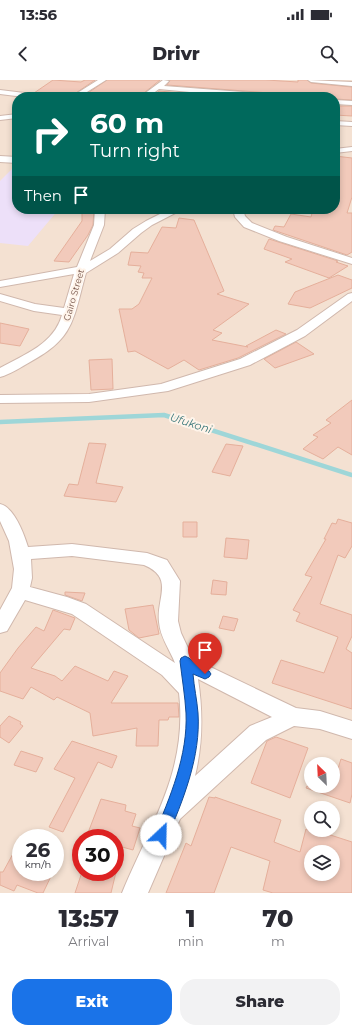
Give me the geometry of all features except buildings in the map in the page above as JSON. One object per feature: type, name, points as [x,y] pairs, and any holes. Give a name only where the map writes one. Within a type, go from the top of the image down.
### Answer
[{"type":"street","points":[[83,92],[103,80]]},
{"type":"street","points":[[150,92],[167,80]]},
{"type":"street","points":[[311,80],[352,84]]},
{"type":"street","points":[[157,87],[205,92]]},
{"type":"street","points":[[0,92],[12,93]]},
{"type":"street","points":[[340,102],[352,103]]},
{"type":"street","points":[[0,118],[12,117]]},
{"type":"street","points":[[340,123],[352,124]]},
{"type":"street","points":[[340,150],[352,149]]},
{"type":"street","points":[[0,159],[12,160]]},
{"type":"street","name":"Gairo Street","points":[[0,373],[41,351],[55,340],[65,326],[81,271],[99,224],[100,214]]},
{"type":"street","points":[[0,284],[81,271],[114,251],[133,234],[149,223],[168,214]]},
{"type":"street","points":[[239,214],[240,217],[248,225],[283,239],[352,261]]},
{"type":"street","points":[[0,399],[89,398],[163,388],[245,362],[301,333],[352,296]]},
{"type":"street","points":[[0,297],[34,306],[68,312]]},
{"type":"street","points":[[0,509],[13,528],[20,554],[23,579],[19,591],[0,626]]},
{"type":"street","points":[[20,554],[72,550],[148,559],[157,562],[164,569],[171,581],[168,621],[171,633],[185,661],[195,669],[293,717],[320,720],[352,730]]},
{"type":"street","points":[[19,591],[67,604],[79,609],[168,668],[188,689]]},
{"type":"street","points":[[135,893],[172,812],[187,761],[192,714],[185,661]]},
{"type":"street","points":[[172,812],[248,740],[258,733],[293,717]]},
{"type":"shaded area","points":[[0,80],[352,80],[352,893],[0,893]]},
{"type":"shaded area","points":[[12,169],[12,214],[55,214],[28,246],[0,243],[0,181]]},
{"type":"waterway","name":"Ufukoni","points":[[0,422],[164,415],[352,475]]},
{"type":"route","points":[[161,835],[172,812],[187,761],[191,734],[192,714],[185,661],[195,669],[205,674]]}]
